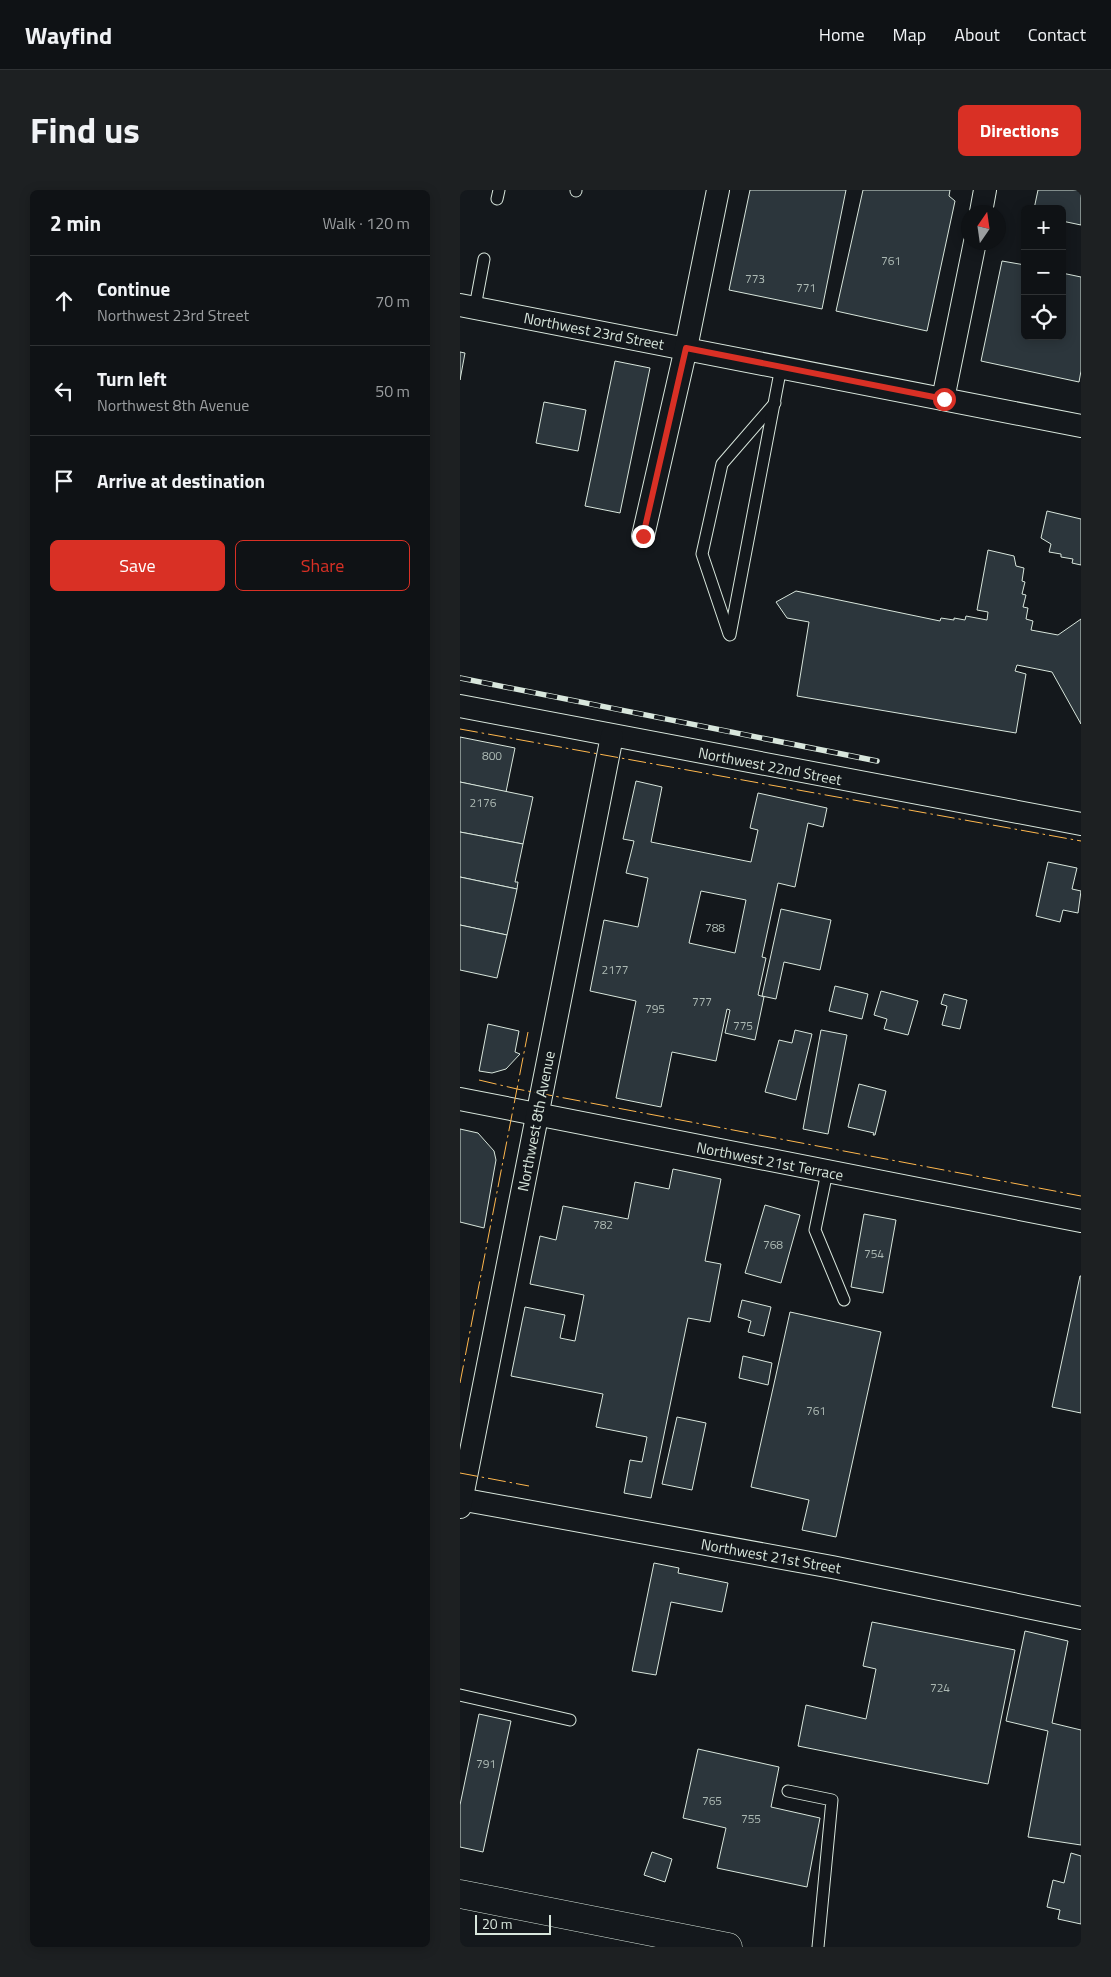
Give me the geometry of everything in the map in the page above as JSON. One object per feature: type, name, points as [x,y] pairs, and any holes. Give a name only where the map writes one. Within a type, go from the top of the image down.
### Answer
[{"type":"main road","points":[[460,1894],[728,1947]]},
{"type":"street","points":[[643,536],[686,348],[718,190]]},
{"type":"street","points":[[982,205],[985,190]]},
{"type":"street","points":[[944,399],[973,250]]},
{"type":"street","name":"Northwest 23rd Street","points":[[467,306],[1081,426]]},
{"type":"street","name":"Northwest 22nd Street","points":[[460,706],[1081,824]]},
{"type":"street","name":"Northwest 8th Avenue","points":[[460,1502],[612,736]]},
{"type":"street","name":"Northwest 21st Terrace","points":[[460,1100],[1081,1221]]},
{"type":"street","name":"Northwest 21st Street","points":[[460,1502],[832,1567],[1081,1618]]},
{"type":"lane","points":[[467,306],[484,260]]},
{"type":"lane","points":[[775,403],[722,464],[702,554],[730,635],[775,403],[781,367]]},
{"type":"lane","points":[[827,1172],[815,1230],[844,1300]]},
{"type":"lane","points":[[460,1695],[570,1720]]},
{"type":"lane","points":[[788,1791],[832,1800],[818,1947]]},
{"type":"building","points":[[750,190],[846,190],[822,309],[729,290]]},
{"type":"building","points":[[863,190],[950,190],[949,196],[955,201],[927,331],[836,311]]},
{"type":"building","points":[[1038,190],[1081,190],[1081,225],[1066,222],[1066,205],[1035,205]]},
{"type":"building","points":[[1002,261],[1021,264],[1021,340],[1066,340],[1066,274],[1081,277],[1081,371],[1079,382],[981,361]]},
{"type":"building","points":[[460,352],[465,353],[460,380]]},
{"type":"building","points":[[615,361],[650,368],[620,513],[585,506]]},
{"type":"building","points":[[544,402],[586,410],[578,451],[536,443]]},
{"type":"building","points":[[1047,511],[1081,519],[1081,565],[1072,563],[1073,559],[1061,557],[1061,554],[1049,552],[1051,544],[1041,538]]},
{"type":"building","points":[[988,550],[1014,556],[1016,566],[1024,568],[1022,581],[1025,582],[1022,594],[1026,595],[1023,607],[1028,608],[1026,619],[1033,621],[1031,630],[1058,635],[1081,619],[1081,724],[1052,672],[1017,665],[1015,671],[1026,674],[1016,733],[797,696],[809,622],[787,618],[776,602],[796,591],[940,621],[941,618],[965,620],[966,616],[987,620],[988,612],[977,610]]},
{"type":"building","points":[[460,737],[515,748],[506,792],[460,782]]},
{"type":"building","points":[[636,781],[662,787],[651,842],[751,862],[758,830],[750,828],[758,793],[827,808],[823,827],[808,823],[795,887],[778,883],[762,957],[766,958],[758,995],[764,997],[755,1040],[725,1033],[730,1010],[727,1009],[716,1061],[672,1052],[661,1107],[616,1098],[636,1001],[590,991],[604,920],[638,927],[648,878],[626,873],[634,841],[623,839]],"holes":[[[701,891],[746,900],[735,953],[689,943]]]},
{"type":"building","points":[[460,782],[533,797],[523,844],[460,832]]},
{"type":"building","points":[[460,832],[523,844],[515,882],[518,882],[517,889],[460,877]]},
{"type":"building","points":[[1048,862],[1077,868],[1072,889],[1081,891],[1078,913],[1063,910],[1060,922],[1036,916]]},
{"type":"building","points":[[460,877],[517,889],[507,935],[460,925]]},
{"type":"building","points":[[781,909],[831,920],[820,970],[784,962],[776,999],[762,996]]},
{"type":"building","points":[[460,925],[507,935],[497,978],[460,970]]},
{"type":"building","points":[[835,986],[868,994],[862,1019],[829,1011]]},
{"type":"building","points":[[881,991],[918,1001],[908,1035],[884,1029],[887,1019],[874,1015]]},
{"type":"building","points":[[944,994],[967,1000],[960,1029],[942,1025],[947,1006],[941,1004]]},
{"type":"building","points":[[488,1024],[519,1031],[515,1052],[520,1054],[506,1069],[492,1073],[479,1071]]},
{"type":"building","points":[[795,1030],[812,1034],[796,1100],[765,1092],[779,1040],[792,1043]]},
{"type":"building","points":[[821,1030],[847,1035],[828,1134],[803,1129]]},
{"type":"building","points":[[859,1084],[886,1091],[875,1135],[873,1135],[874,1133],[848,1127]]},
{"type":"building","points":[[460,1129],[478,1133],[494,1151],[496,1160],[484,1228],[460,1222]]},
{"type":"building","points":[[673,1169],[721,1179],[705,1261],[721,1264],[710,1322],[688,1318],[651,1498],[624,1493],[630,1460],[642,1462],[647,1437],[596,1427],[603,1394],[511,1376],[525,1307],[565,1315],[560,1338],[575,1341],[584,1295],[530,1284],[540,1236],[556,1240],[563,1206],[628,1219],[635,1182],[669,1189]]},
{"type":"building","points":[[765,1205],[800,1215],[781,1283],[745,1273]]},
{"type":"building","points":[[864,1214],[896,1220],[883,1293],[851,1287]]},
{"type":"building","points":[[1081,1276],[1081,1413],[1052,1407]]},
{"type":"building","points":[[742,1300],[771,1307],[764,1336],[748,1332],[751,1321],[738,1317]]},
{"type":"building","points":[[790,1312],[881,1332],[836,1537],[802,1530],[809,1500],[751,1487]]},
{"type":"building","points":[[743,1356],[772,1363],[768,1385],[739,1378]]},
{"type":"building","points":[[677,1417],[706,1423],[692,1490],[662,1484]]},
{"type":"building","points":[[654,1563],[679,1568],[678,1573],[728,1583],[722,1612],[671,1602],[656,1675],[632,1671]]},
{"type":"building","points":[[872,1622],[1015,1650],[988,1784],[798,1746],[806,1705],[866,1719],[876,1669],[863,1666]]},
{"type":"building","points":[[1025,1631],[1068,1641],[1052,1723],[1081,1730],[1081,1845],[1028,1837],[1048,1731],[1006,1721]]},
{"type":"building","points":[[479,1714],[511,1721],[483,1852],[460,1847],[460,1805]]},
{"type":"building","points":[[698,1749],[779,1767],[771,1807],[820,1818],[807,1887],[717,1868],[726,1828],[683,1818]]},
{"type":"building","points":[[652,1852],[672,1859],[665,1882],[644,1875]]},
{"type":"building","points":[[1071,1853],[1081,1856],[1081,1924],[1058,1919],[1060,1910],[1047,1907],[1053,1880],[1064,1883]]},
{"type":"railway","points":[[460,678],[877,761]]},
{"type":"power","points":[[460,729],[1081,841]]},
{"type":"power","points":[[460,1383],[528,1032]]},
{"type":"power","points":[[479,1080],[517,1089],[1081,1196]]},
{"type":"power","points":[[460,1473],[529,1486]]},
{"type":"route","points":[[643,536],[686,348],[944,399]]}]
